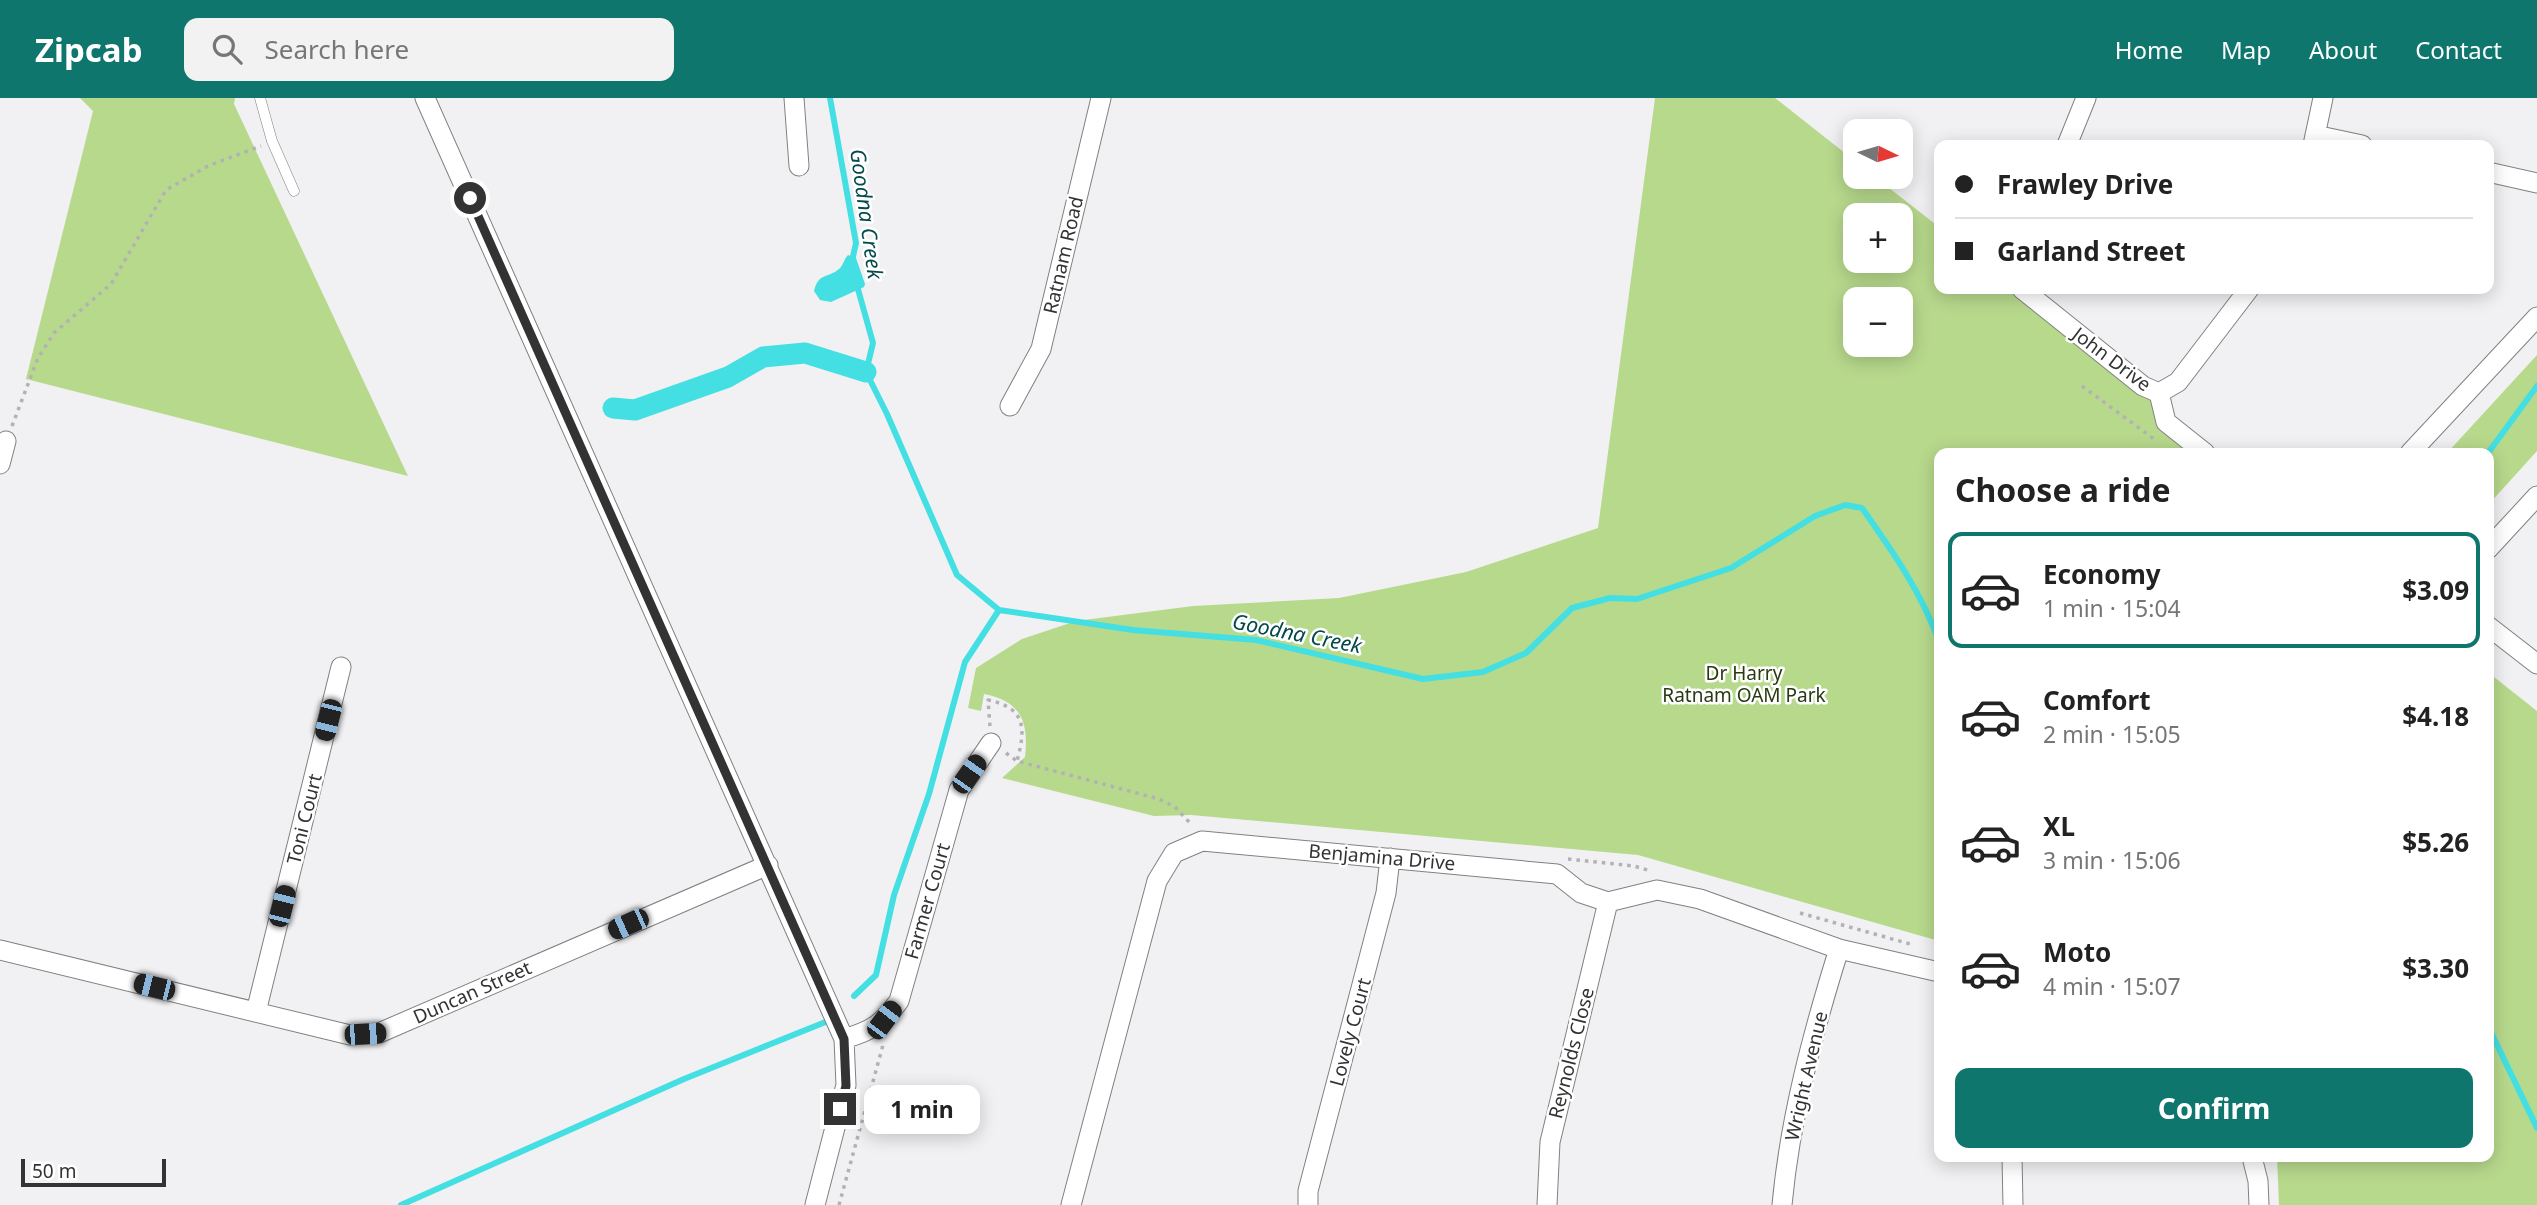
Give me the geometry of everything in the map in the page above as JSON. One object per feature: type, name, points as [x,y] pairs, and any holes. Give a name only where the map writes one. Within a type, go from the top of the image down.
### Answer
[{"type":"street","points":[[425,98],[844,1039],[846,1086],[815,1205]]},
{"type":"street","points":[[794,98],[799,166]]},
{"type":"street","name":"Ratnam Road","points":[[1010,406],[1041,349],[1101,98]]},
{"type":"street","points":[[2069,140],[2086,98]]},
{"type":"street","points":[[2314,140],[2323,98]]},
{"type":"street","points":[[2494,173],[2537,183]]},
{"type":"street","name":"John Drive","points":[[2028,294],[2143,386],[2159,393],[2178,382],[2245,294]]},
{"type":"street","points":[[2415,448],[2537,317]]},
{"type":"street","points":[[2159,393],[2166,422],[2199,448]]},
{"type":"street","points":[[0,464],[6,441]]},
{"type":"street","points":[[2494,543],[2537,496]]},
{"type":"street","points":[[2494,631],[2537,664]]},
{"type":"street","name":"Toni Court","points":[[256,1012],[341,667]]},
{"type":"street","name":"Farmer Court","points":[[884,1020],[899,1001],[959,790],[991,743]]},
{"type":"street","points":[[1071,1205],[1157,881],[1174,853],[1202,841]]},
{"type":"street","name":"Benjamina Drive","points":[[1202,841],[1557,874],[1581,893],[1608,902]]},
{"type":"street","name":"Lovely Court","points":[[1308,1205],[1308,1191],[1386,893],[1390,858]]},
{"type":"street","name":"Duncan Street","points":[[0,950],[350,1035],[379,1033],[768,865]]},
{"type":"street","points":[[1608,902],[1657,890],[1700,899],[1839,948],[1934,971]]},
{"type":"street","name":"Reynolds Close","points":[[1547,1205],[1550,1142],[1608,902]]},
{"type":"street","name":"Wright Avenue","points":[[1782,1205],[1786,1161],[1799,1097],[1839,948]]},
{"type":"street","points":[[844,1039],[870,1031],[884,1020]]},
{"type":"street","points":[[2012,1162],[2013,1205]]},
{"type":"street","points":[[2253,1162],[2258,1181],[2259,1205]]},
{"type":"lane","points":[[260,98],[272,141],[294,191]]},
{"type":"path","points":[[6,441],[38,358],[54,333],[111,284],[166,190],[208,166],[272,141]]},
{"type":"path","points":[[2082,386],[2162,446]]},
{"type":"path","points":[[1017,761],[1023,739],[1022,723],[1003,703],[988,700],[991,743],[1017,761],[1167,802],[1190,822],[1202,841]]},
{"type":"path","points":[[839,1205],[883,1044],[884,1020]]},
{"type":"green space","points":[[80,98],[235,98],[234,104],[408,476],[26,379],[93,111]]},
{"type":"green space","name":"Dr Harry Ratnam OAM Park","points":[[1655,98],[1775,98],[1843,152],[1843,189],[1890,189],[1908,203],[1843,203],[1843,273],[1913,273],[1913,207],[1934,223],[1934,294],[2024,294],[2212,448],[1934,448],[1934,940],[1638,855],[1191,815],[1154,816],[1002,778],[1025,757],[1024,724],[1020,715],[1007,702],[984,694],[981,711],[968,708],[976,668],[1022,639],[1076,621],[1193,606],[1339,598],[1466,572],[1598,528]]},
{"type":"green space","points":[[2537,355],[2537,451],[2494,498],[2494,448],[2452,448]]},
{"type":"green space","points":[[2494,677],[2537,711],[2537,1205],[2279,1205],[2277,1162],[2494,1162]]},
{"type":"water","points":[[848,255],[856,258],[864,287],[831,302],[820,300],[814,291],[818,281],[839,269]]},
{"type":"waterway","name":"Goodna Creek","points":[[830,98],[856,243],[852,261]]},
{"type":"waterway","name":"Goodna Creek","points":[[856,282],[873,343],[866,372],[957,575],[999,610],[1133,630],[1256,640],[1423,679],[1483,672],[1526,653],[1572,608],[1610,598],[1637,599],[1731,568],[1815,516],[1845,505],[1862,508],[1905,572],[1934,627]]},
{"type":"waterway","points":[[613,408],[635,410],[728,377],[763,357],[805,353],[866,372]]},
{"type":"waterway","points":[[2492,448],[2537,386]]},
{"type":"waterway","points":[[854,996],[876,975],[894,895],[929,794],[965,662],[999,610]]},
{"type":"waterway","points":[[401,1205],[684,1079],[828,1021]]},
{"type":"waterway","name":"Goodna Creek","points":[[2494,1038],[2537,1128]]},
{"type":"route","points":[[470,198],[844,1039],[846,1086],[840,1109]]}]
